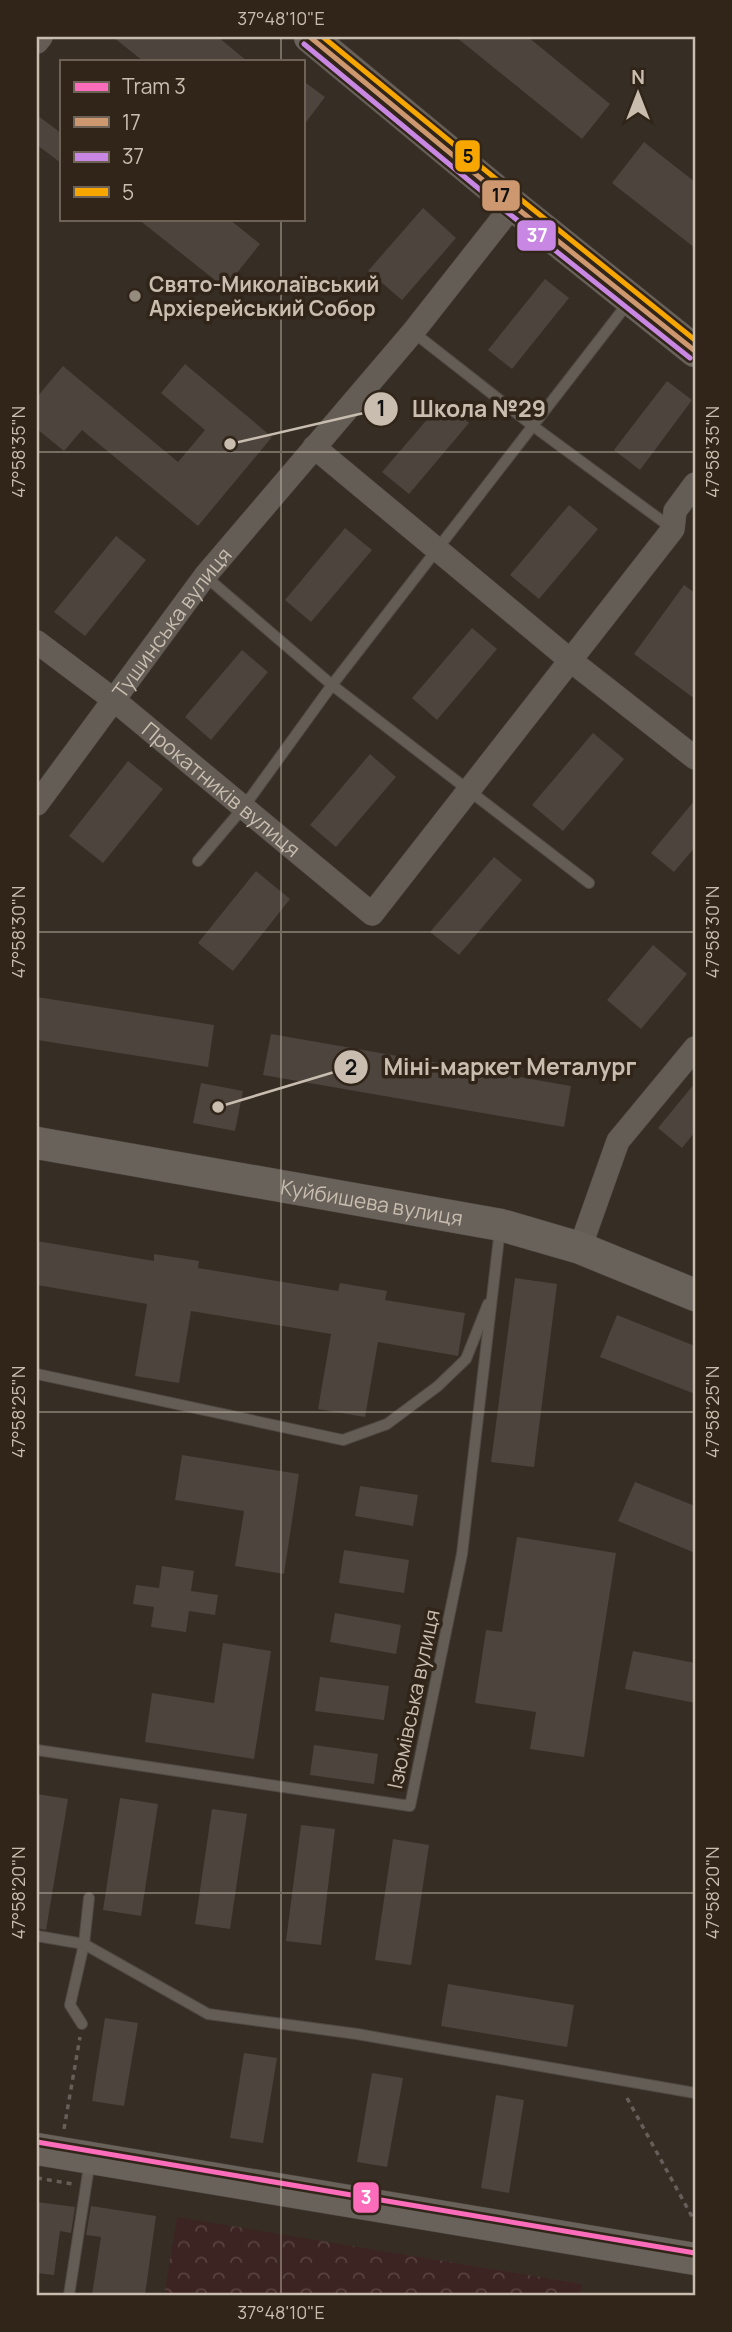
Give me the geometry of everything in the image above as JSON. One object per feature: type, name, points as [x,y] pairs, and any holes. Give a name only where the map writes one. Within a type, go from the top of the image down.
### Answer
[{"type":"main road","points":[[310,37],[695,351]]},
{"type":"main road","name":"Куйбишева вулиця","points":[[37,1143],[501,1225],[580,1248],[695,1295]]},
{"type":"main road","points":[[48,2151],[88,2172],[695,2259]]},
{"type":"street","points":[[37,42],[41,37]]},
{"type":"street","name":"Тушинська вулиця","points":[[37,804],[205,576],[414,332],[513,205]]},
{"type":"street","points":[[314,447],[569,660],[695,758]]},
{"type":"street","points":[[468,790],[673,529],[675,511],[695,484]]},
{"type":"street","name":"Прокатників вулиця","points":[[37,642],[114,700],[372,914],[468,790]]},
{"type":"street","points":[[580,1248],[618,1141],[695,1048]]},
{"type":"lane","points":[[198,861],[243,808],[332,685],[631,300]]},
{"type":"lane","points":[[414,332],[533,426],[673,529]]},
{"type":"lane","points":[[205,576],[332,685],[589,883]]},
{"type":"lane","name":"Ізюмівська вулиця","points":[[37,1750],[410,1806],[462,1553],[501,1225]]},
{"type":"lane","points":[[37,1374],[343,1440],[387,1424],[438,1386],[466,1359],[493,1289]]},
{"type":"lane","points":[[82,2024],[70,2005],[83,1944],[89,1898]]},
{"type":"lane","points":[[37,1936],[83,1944],[208,2014],[357,2034],[695,2093]]},
{"type":"lane","points":[[69,2295],[88,2172]]},
{"type":"path","points":[[48,2151],[82,2024]]},
{"type":"path","points":[[617,2078],[695,2222]]},
{"type":"path","points":[[37,2178],[88,2172]]},
{"type":"green space","points":[[177,2217],[582,2284],[580,2295],[164,2295]]},
{"type":"building","points":[[113,37],[218,37],[246,60],[142,60]]},
{"type":"building","points":[[456,37],[528,37],[610,104],[582,139]]},
{"type":"building","points":[[304,82],[325,97],[304,125]]},
{"type":"building","points":[[37,115],[60,132],[60,162],[37,145]]},
{"type":"building","points":[[644,142],[695,182],[695,248],[612,183]]},
{"type":"building","points":[[423,208],[456,238],[402,300],[368,271]]},
{"type":"building","points":[[139,220],[230,220],[260,244],[225,288]]},
{"type":"building","points":[[545,279],[569,298],[512,369],[488,350]]},
{"type":"building","points":[[185,364],[272,437],[198,526],[82,430],[64,451],[37,429],[37,397],[63,366],[178,462],[205,430],[161,393]]},
{"type":"building","points":[[667,381],[692,400],[640,470],[614,450]]},
{"type":"building","points":[[443,401],[469,423],[409,494],[382,472]]},
{"type":"building","points":[[569,505],[598,529],[539,599],[510,575]]},
{"type":"building","points":[[345,528],[372,550],[311,622],[285,600]]},
{"type":"building","points":[[116,536],[146,560],[85,636],[54,612]]},
{"type":"building","points":[[684,585],[695,593],[695,699],[634,654]]},
{"type":"building","points":[[472,628],[497,649],[437,720],[412,698]]},
{"type":"building","points":[[242,650],[268,672],[211,740],[185,717]]},
{"type":"building","points":[[593,733],[624,759],[563,831],[532,805]]},
{"type":"building","points":[[370,754],[396,777],[336,847],[310,825]]},
{"type":"building","points":[[128,761],[163,789],[103,863],[69,836]]},
{"type":"building","points":[[695,800],[695,847],[674,872],[651,853]]},
{"type":"building","points":[[494,857],[522,880],[459,955],[430,932]]},
{"type":"building","points":[[256,871],[290,899],[233,971],[198,943]]},
{"type":"building","points":[[653,945],[687,974],[641,1029],[607,1000]]},
{"type":"building","points":[[37,997],[214,1025],[208,1067],[37,1040]]},
{"type":"building","points":[[271,1034],[571,1086],[564,1127],[263,1075]]},
{"type":"building","points":[[201,1083],[243,1091],[235,1131],[193,1123]]},
{"type":"building","points":[[695,1083],[695,1132],[682,1148],[658,1128]]},
{"type":"building","points":[[37,1241],[154,1261],[154,1254],[199,1261],[198,1268],[338,1291],[340,1283],[387,1291],[385,1300],[465,1313],[458,1356],[378,1342],[365,1417],[318,1409],[331,1334],[191,1311],[179,1383],[135,1376],[147,1304],[37,1285]]},
{"type":"building","points":[[515,1278],[557,1284],[534,1467],[491,1462]]},
{"type":"building","points":[[617,1315],[695,1346],[695,1394],[600,1357]]},
{"type":"building","points":[[182,1455],[299,1474],[284,1574],[235,1566],[244,1511],[175,1500]]},
{"type":"building","points":[[635,1482],[695,1506],[695,1553],[618,1521]]},
{"type":"building","points":[[360,1486],[418,1495],[413,1526],[355,1516]]},
{"type":"building","points":[[517,1537],[616,1553],[584,1757],[530,1749],[536,1712],[475,1703],[486,1630],[502,1632]]},
{"type":"building","points":[[344,1550],[409,1560],[404,1593],[339,1583]]},
{"type":"building","points":[[162,1566],[194,1571],[191,1591],[218,1595],[215,1615],[189,1611],[186,1632],[151,1627],[154,1607],[133,1604],[136,1585],[159,1588]]},
{"type":"building","points":[[335,1613],[401,1625],[396,1654],[330,1642]]},
{"type":"building","points":[[223,1643],[271,1651],[254,1759],[145,1742],[152,1693],[214,1703]]},
{"type":"building","points":[[633,1651],[695,1663],[695,1703],[625,1689]]},
{"type":"building","points":[[320,1677],[389,1686],[384,1720],[315,1711]]},
{"type":"building","points":[[314,1745],[378,1754],[374,1784],[310,1775]]},
{"type":"building","points":[[37,1794],[68,1799],[46,1930],[37,1928]]},
{"type":"building","points":[[120,1798],[158,1804],[141,1916],[103,1910]]},
{"type":"building","points":[[212,1809],[247,1814],[230,1929],[195,1924]]},
{"type":"building","points":[[301,1825],[335,1829],[321,1945],[286,1941]]},
{"type":"building","points":[[393,1839],[429,1845],[411,1965],[375,1960]]},
{"type":"building","points":[[448,1984],[574,2005],[567,2047],[441,2026]]},
{"type":"building","points":[[105,2018],[138,2023],[124,2106],[92,2101]]},
{"type":"building","points":[[244,2053],[277,2058],[263,2143],[230,2138]]},
{"type":"building","points":[[372,2073],[403,2078],[387,2167],[357,2162]]},
{"type":"building","points":[[496,2095],[524,2100],[509,2193],[481,2188]]},
{"type":"building","points":[[37,2202],[75,2207],[71,2233],[60,2231],[54,2275],[37,2273]]},
{"type":"building","points":[[91,2206],[156,2216],[145,2295],[92,2295],[101,2237],[86,2235]]},
{"type":"tram line","name":"3","points":[[37,2142],[695,2253]]},
{"type":"transit line","name":"17","points":[[310,37],[695,351]]},
{"type":"transit line","name":"5","points":[[323,37],[695,340]]},
{"type":"transit line","name":"37","points":[[304,44],[507,212],[690,358]]},
{"type":"place","name":"Свято-Миколаївський Архієрейський Собор","points":[[135,296]]},
{"type":"place","name":"Школа №29","points":[[230,444]]},
{"type":"place","name":"Міні-маркет Металург","points":[[218,1107]]}]
